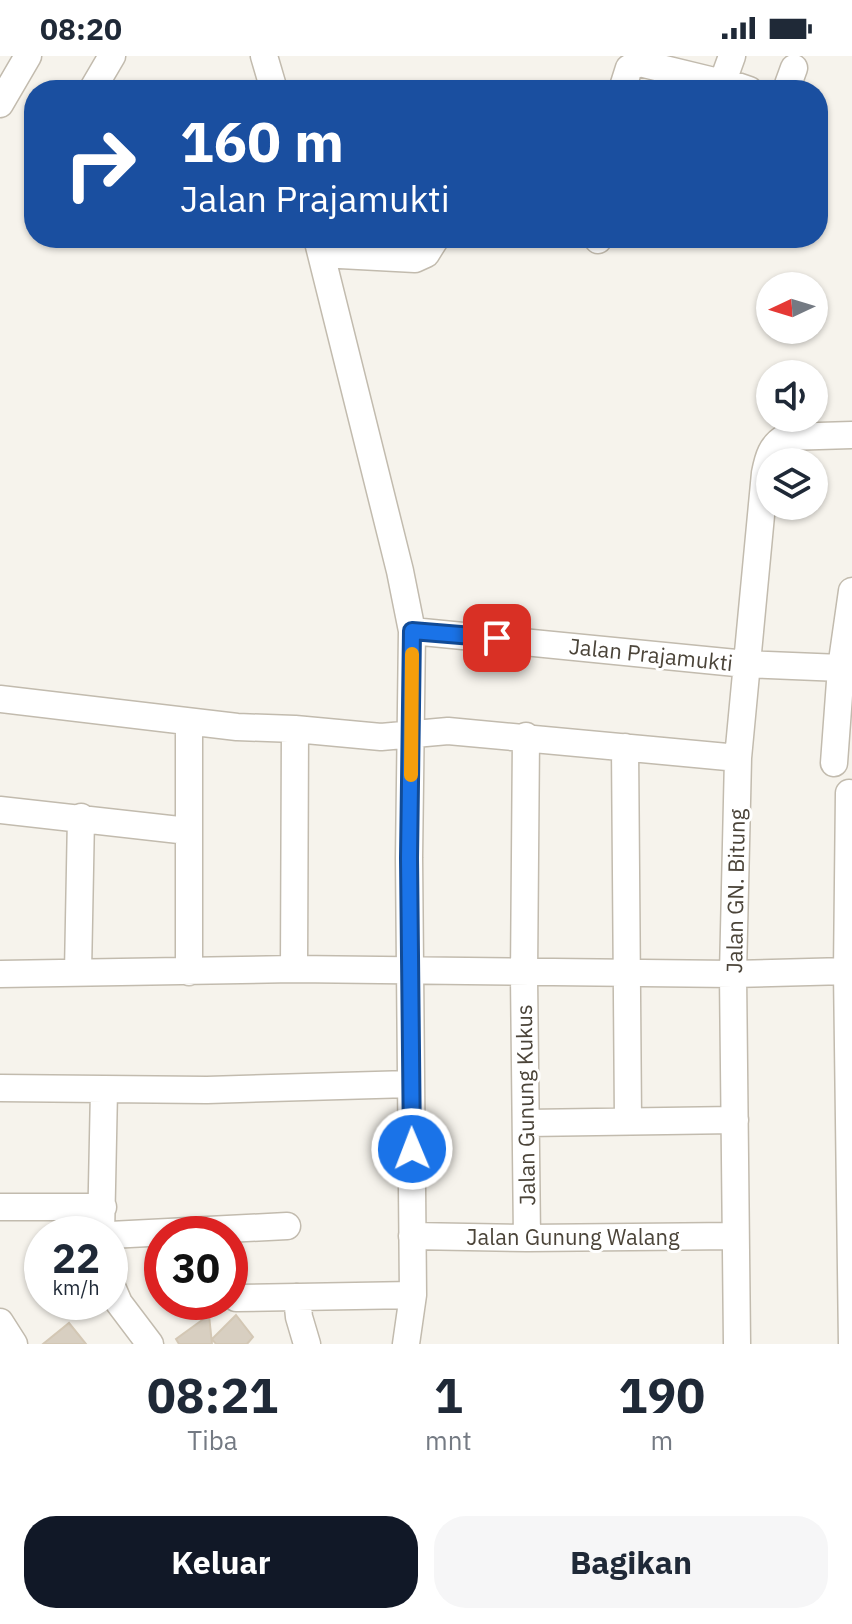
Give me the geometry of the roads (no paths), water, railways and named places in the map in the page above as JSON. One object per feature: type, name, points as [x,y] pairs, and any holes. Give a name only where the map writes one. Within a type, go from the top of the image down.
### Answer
[{"type":"street","points":[[0,104],[28,56]]},
{"type":"street","points":[[98,80],[112,56]]},
{"type":"street","points":[[264,56],[271,80]]},
{"type":"street","points":[[723,80],[732,56]]},
{"type":"street","points":[[625,80],[629,68],[640,63],[718,80]]},
{"type":"street","points":[[319,248],[400,571],[412,631],[409,858],[413,1295],[406,1344]]},
{"type":"street","points":[[334,248],[415,259],[426,254],[430,248]]},
{"type":"street","name":"Jalan GN. Bitung","points":[[737,1344],[733,974],[738,758],[765,473],[776,442],[786,437],[852,435]]},
{"type":"street","points":[[834,763],[841,668],[852,591]]},
{"type":"street","name":"Jalan Prajamukti","points":[[412,631],[746,664],[841,668]]},
{"type":"street","points":[[0,699],[189,722],[381,737],[448,731],[526,736],[738,758]]},
{"type":"street","points":[[189,722],[189,972]]},
{"type":"street","points":[[294,969],[295,729]]},
{"type":"street","name":"Jalan Gunung Kukus","points":[[526,736],[524,972],[527,1238]]},
{"type":"street","points":[[625,747],[628,1120]]},
{"type":"street","points":[[849,793],[847,971],[852,1344]]},
{"type":"street","points":[[0,810],[188,831]]},
{"type":"street","points":[[78,972],[81,817]]},
{"type":"street","points":[[0,974],[294,969],[733,974],[847,971]]},
{"type":"street","points":[[0,1088],[104,1090],[410,1084]]},
{"type":"street","points":[[102,1216],[104,1090]]},
{"type":"street","points":[[527,1123],[735,1120]]},
{"type":"street","points":[[0,1207],[103,1207]]},
{"type":"street","points":[[128,1234],[287,1226]]},
{"type":"street","name":"Jalan Gunung Walang","points":[[412,1236],[735,1236]]},
{"type":"street","points":[[248,1298],[413,1295]]},
{"type":"street","points":[[297,1297],[307,1344]]},
{"type":"street","points":[[128,1315],[150,1344]]},
{"type":"street","points":[[0,1322],[14,1344]]}]
